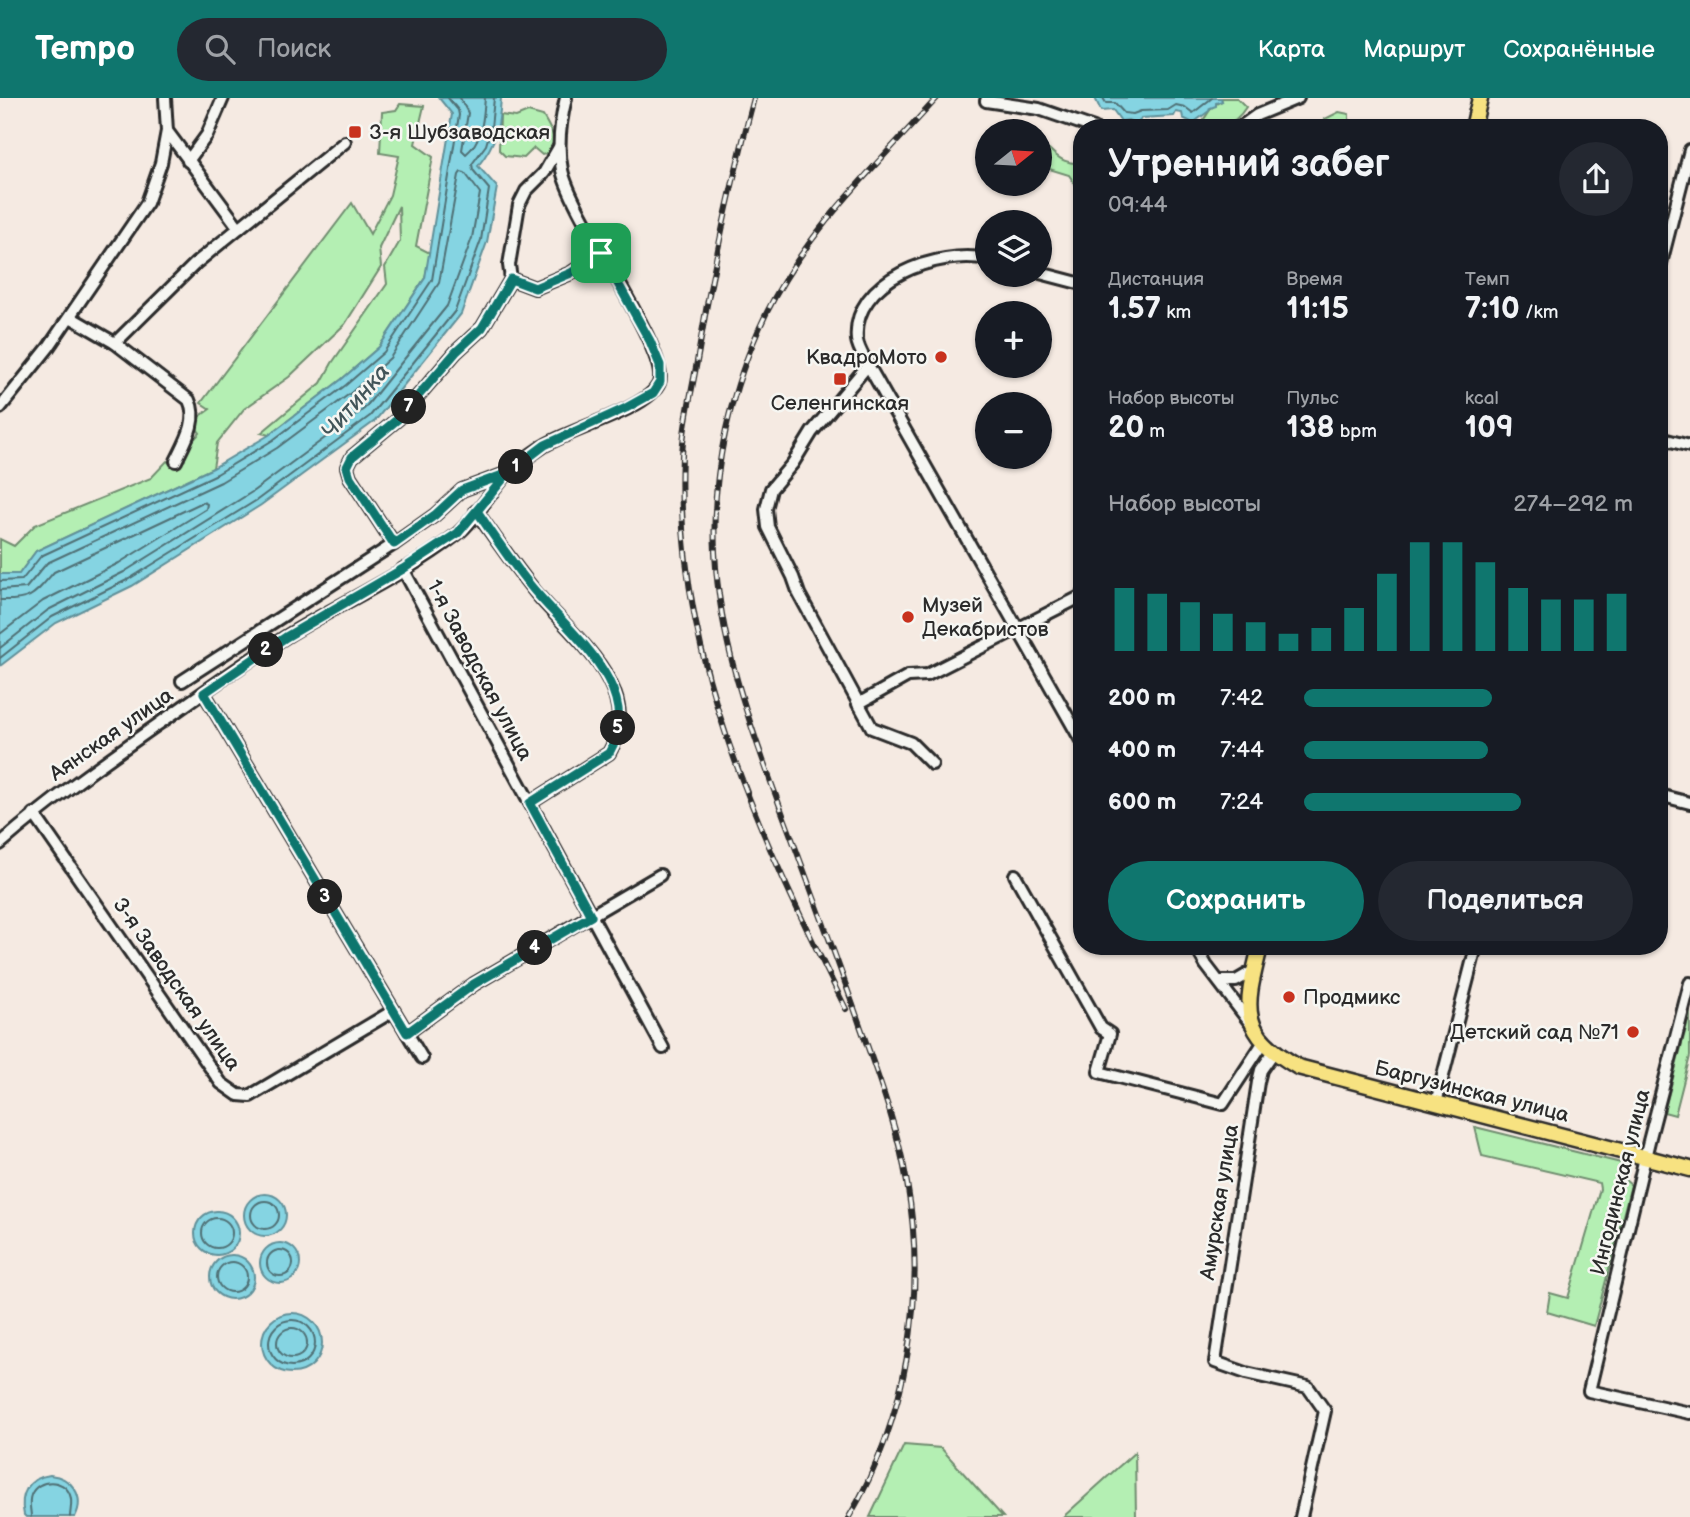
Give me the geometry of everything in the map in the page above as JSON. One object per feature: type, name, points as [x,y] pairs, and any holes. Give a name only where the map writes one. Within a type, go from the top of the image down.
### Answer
[{"type":"main road","points":[[1475,119],[1480,98]]},
{"type":"main road","points":[[1258,955],[1248,998],[1251,1018],[1264,1042]]},
{"type":"main road","name":"Баргузинская улица","points":[[1264,1042],[1297,1068],[1690,1169]]},
{"type":"street","points":[[0,408],[70,317],[147,203],[161,163],[167,131],[165,98]]},
{"type":"street","points":[[188,161],[207,135],[223,98]]},
{"type":"street","points":[[511,279],[535,288],[571,273],[601,253],[563,173],[559,147],[566,98]]},
{"type":"street","points":[[1251,119],[1298,98]]},
{"type":"street","points":[[987,99],[1040,109],[1073,121]]},
{"type":"street","points":[[167,131],[239,228]]},
{"type":"street","points":[[115,343],[197,264],[345,142]]},
{"type":"street","points":[[394,544],[350,477],[347,467],[352,457],[399,418],[456,352],[482,328],[511,279],[509,265],[519,205],[526,191],[544,173],[559,147]]},
{"type":"street","points":[[1668,236],[1690,150]]},
{"type":"street","name":"Аянская улица","points":[[0,844],[34,814],[286,637],[403,569],[458,533],[508,473],[545,445],[650,395],[660,382],[660,365],[650,341],[601,253]]},
{"type":"street","points":[[975,257],[940,259],[918,266],[887,282],[865,303],[858,323],[857,341],[865,368],[1073,726]]},
{"type":"street","points":[[1052,276],[1073,282]]},
{"type":"street","points":[[70,317],[115,343],[190,400],[194,410],[191,429],[176,461]]},
{"type":"street","points":[[865,368],[812,432],[793,463],[771,489],[766,509],[768,527],[799,594],[872,728],[911,743],[932,764]]},
{"type":"street","points":[[1668,440],[1690,446]]},
{"type":"street","points":[[182,681],[394,544],[435,515],[462,490],[508,473]]},
{"type":"street","points":[[477,511],[519,573],[553,613],[583,641],[615,694],[617,740],[609,753],[530,803]]},
{"type":"street","name":"1-я Заводская улица","points":[[403,569],[663,1048]]},
{"type":"street","points":[[859,704],[908,676],[927,675],[1073,601]]},
{"type":"street","points":[[204,693],[422,1058]]},
{"type":"street","points":[[1668,797],[1690,803]]},
{"type":"street","name":"3-я Заводская улица","points":[[34,814],[221,1083],[238,1095],[250,1096],[393,1011]]},
{"type":"street","points":[[407,1033],[474,984],[660,875]]},
{"type":"street","points":[[1015,875],[1101,1028],[1110,1034],[1099,1072],[1223,1104],[1264,1042],[1201,955]]},
{"type":"street","points":[[1436,1103],[1474,955]]},
{"type":"street","points":[[1219,981],[1236,981],[1255,970]]},
{"type":"street","name":"Ингодинская улица","points":[[1690,983],[1645,1157],[1590,1391],[1690,1412]]},
{"type":"street","name":"Амурская улица","points":[[1264,1042],[1262,1070],[1216,1362],[1246,1373],[1308,1387],[1325,1411],[1301,1517]]},
{"type":"green space","points":[[1221,98],[1237,98],[1246,107],[1236,119],[1204,119],[1213,106],[1222,101]]},
{"type":"green space","points":[[400,104],[424,106],[415,144],[433,157],[416,246],[430,253],[425,278],[379,347],[269,435],[261,433],[321,383],[387,284],[385,267],[400,241],[399,206],[379,248],[381,267],[345,324],[289,377],[244,409],[217,443],[213,468],[36,551],[19,574],[0,574],[0,539],[14,546],[35,525],[151,478],[167,461],[177,468],[185,460],[184,450],[200,433],[192,422],[210,409],[201,403],[352,203],[370,234],[390,195],[399,156],[380,153],[382,112],[396,110]]},
{"type":"green space","points":[[528,112],[543,116],[553,138],[552,152],[542,155],[534,148],[524,158],[505,156],[499,150],[500,115],[516,117]]},
{"type":"green space","points":[[1339,112],[1349,114],[1349,119],[1325,119]]},
{"type":"green space","points":[[1052,152],[1061,159],[1073,162],[1073,181],[1069,175],[1052,170]]},
{"type":"green space","points":[[1690,1013],[1690,1056],[1675,1115],[1664,1112]]},
{"type":"green space","points":[[1475,1127],[1629,1165],[1625,1180],[1631,1185],[1594,1326],[1547,1312],[1550,1293],[1568,1298],[1600,1189],[1599,1183],[1482,1156]]},
{"type":"green space","points":[[904,1445],[941,1448],[1003,1517],[870,1517]]},
{"type":"green space","points":[[1135,1452],[1136,1517],[1063,1517]]},
{"type":"water","name":"Читинка","points":[[439,98],[501,98],[496,134],[478,166],[497,187],[487,242],[461,314],[375,421],[261,505],[132,586],[56,623],[0,666],[0,574],[19,574],[36,551],[213,468],[269,435],[379,347],[425,278],[452,114]]},
{"type":"water","points":[[1095,98],[1221,98],[1222,101],[1198,119],[1185,119],[1182,113],[1176,112],[1174,116],[1120,119],[1113,110],[1101,111]]},
{"type":"water","points":[[265,1194],[280,1200],[286,1215],[280,1230],[265,1236],[250,1230],[244,1215],[250,1200]]},
{"type":"water","points":[[217,1211],[233,1217],[239,1233],[233,1249],[217,1255],[201,1249],[195,1233],[201,1217]]},
{"type":"water","points":[[280,1243],[294,1249],[300,1263],[294,1277],[280,1283],[266,1277],[260,1263],[266,1249]]},
{"type":"water","points":[[232,1255],[248,1261],[254,1277],[248,1293],[232,1299],[216,1293],[210,1277],[216,1261]]},
{"type":"water","points":[[286,1313],[298,1313],[314,1321],[320,1331],[320,1355],[314,1365],[298,1373],[286,1373],[270,1365],[262,1349],[262,1337],[270,1321]]},
{"type":"water","points":[[50,1475],[64,1479],[74,1489],[79,1502],[75,1517],[24,1515],[23,1500],[27,1488],[36,1480]]},
{"type":"railway","points":[[754,98],[722,232],[686,423],[682,456],[683,530],[692,602],[707,672],[728,742],[783,877],[846,1009]]},
{"type":"railway","points":[[849,1517],[869,1479],[898,1398],[913,1312],[913,1225],[899,1143],[887,1104],[737,681],[722,617],[718,585],[715,552],[716,491],[733,400],[754,342],[783,283],[844,200],[937,98]]},
{"type":"place","name":"3-я Шубзаводская","points":[[355,132]]},
{"type":"place","name":"КвадроМото","points":[[941,357]]},
{"type":"place","name":"Селенгинская","points":[[840,379]]},
{"type":"place","name":"Музей Декабристов","points":[[908,617]]},
{"type":"place","name":"Продмикс","points":[[1289,997]]},
{"type":"place","name":"Детский сад №71","points":[[1633,1032]]},
{"type":"route","points":[[601,253],[571,273],[535,288],[511,279],[482,328],[456,352],[399,418],[352,457],[347,467],[350,477],[394,544],[435,515],[462,490],[508,473],[477,511],[519,573],[553,613],[583,641],[596,659],[615,694],[618,718],[617,740],[609,753],[530,803],[591,916],[474,984],[407,1033],[204,693],[286,637],[403,569],[458,533],[508,473],[545,445],[653,393],[660,382],[660,365],[650,341],[601,253]]}]
